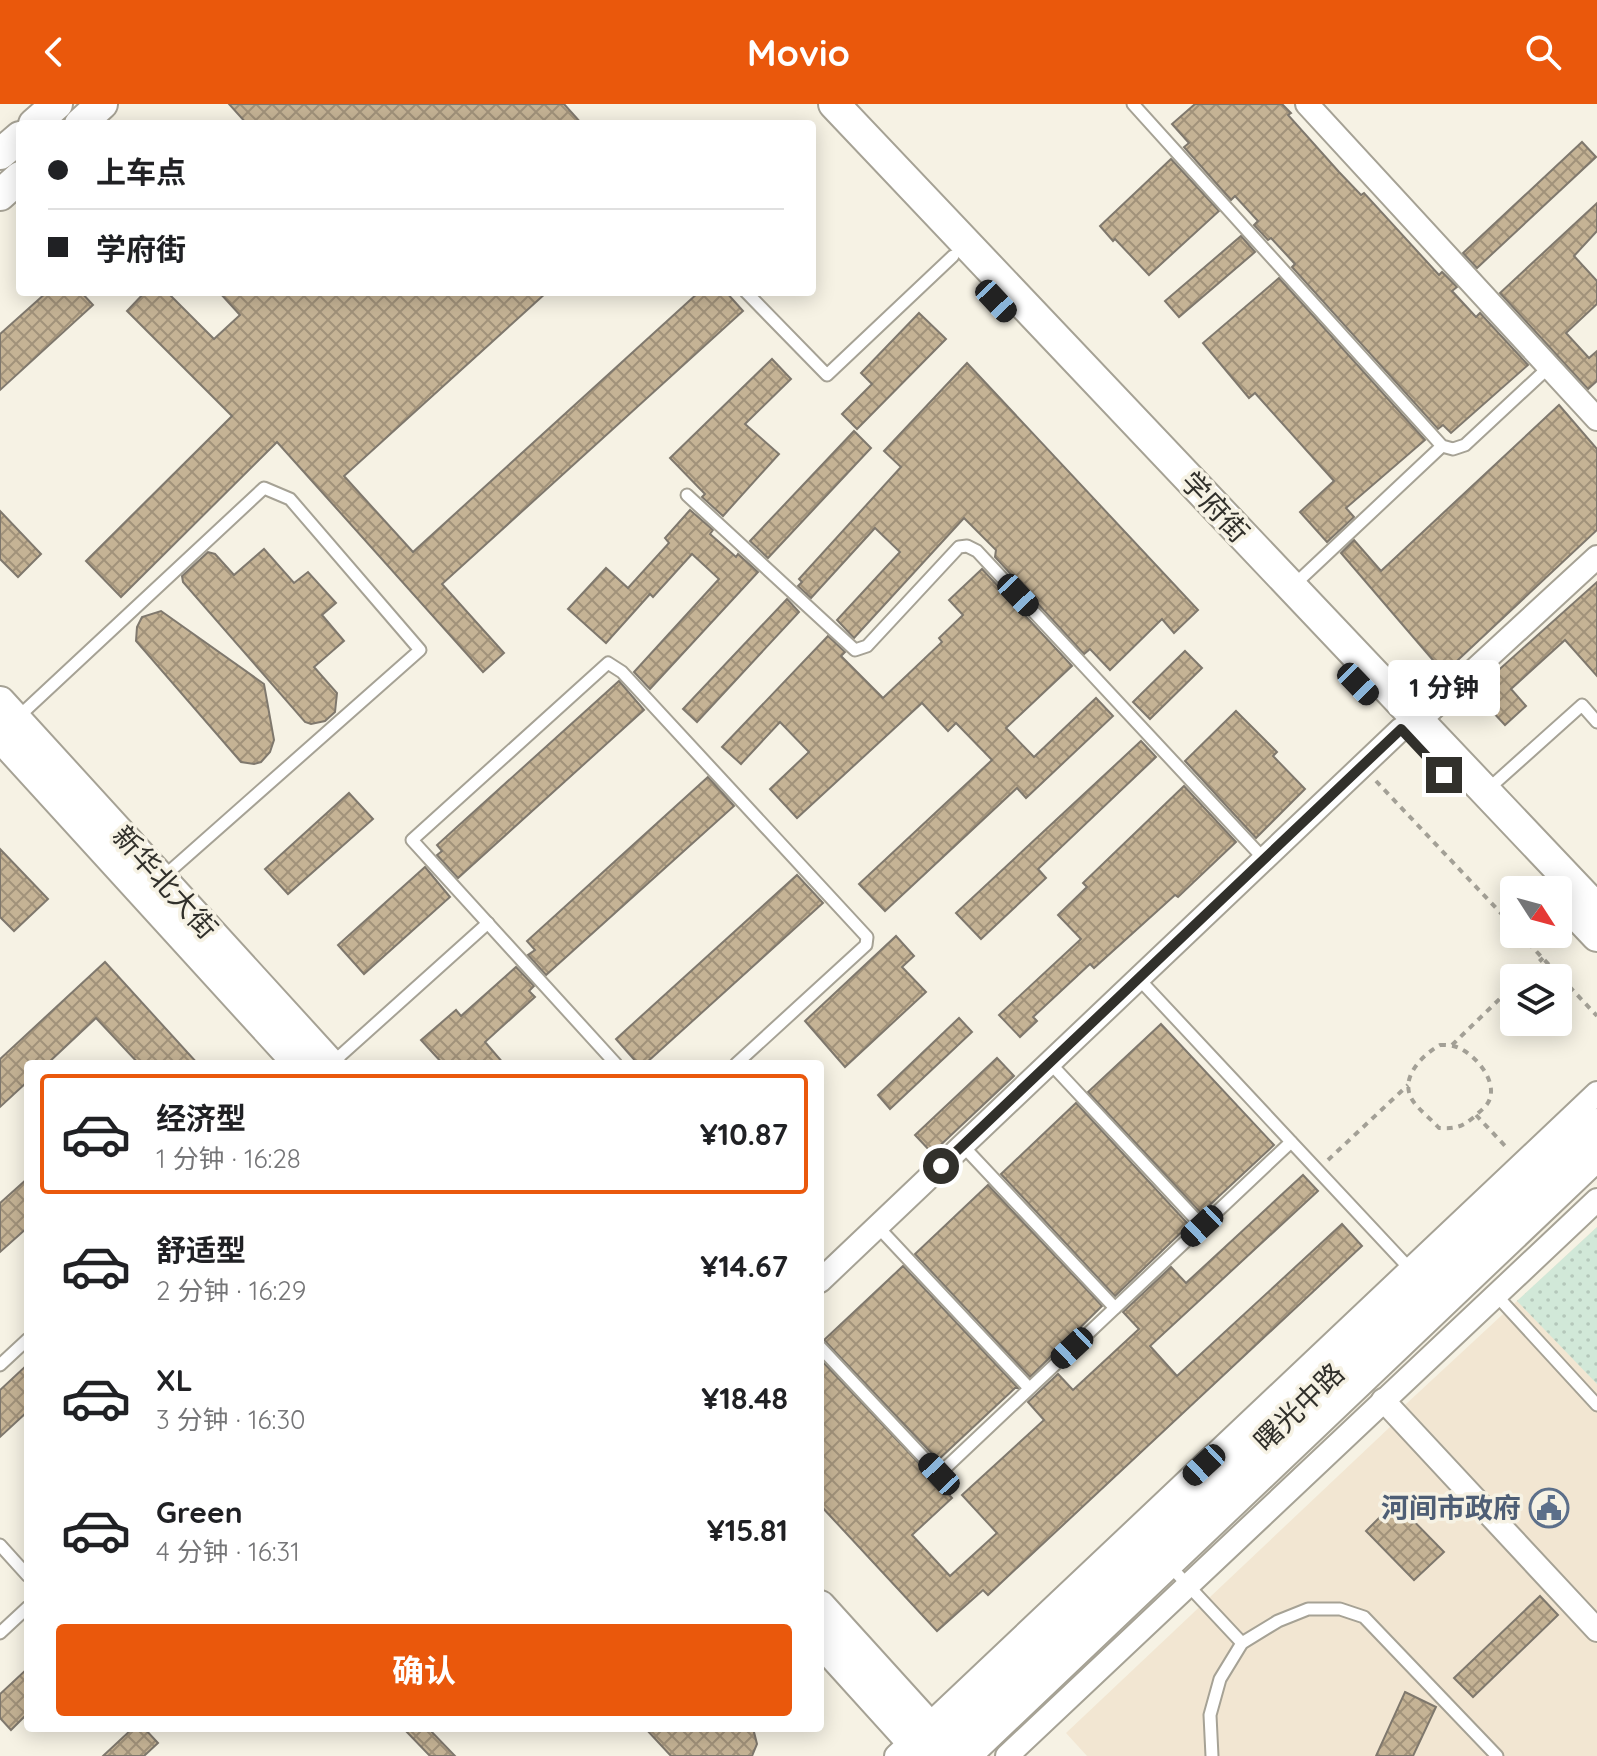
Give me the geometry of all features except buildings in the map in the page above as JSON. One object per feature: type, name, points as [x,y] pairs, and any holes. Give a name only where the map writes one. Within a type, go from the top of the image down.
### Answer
[{"type":"main road","points":[[39,120],[57,104]]},
{"type":"main road","points":[[84,120],[102,104]]},
{"type":"main road","name":"学府街","points":[[809,104],[1410,725],[1485,792],[1597,915]]},
{"type":"main road","name":"学府街","points":[[834,104],[1291,587],[1541,876]]},
{"type":"main road","points":[[0,154],[16,140]]},
{"type":"main road","points":[[0,195],[16,181]]},
{"type":"main road","name":"新华北大街","points":[[5,719],[162,878],[326,1060]]},
{"type":"main road","name":"新华北大街","points":[[5,719],[296,1060]]},
{"type":"main road","name":"学府街","points":[[1572,902],[1597,915]]},
{"type":"main road","name":"曙光中路","points":[[932,1749],[1597,1124]]},
{"type":"main road","name":"曙光中路","points":[[932,1749],[1167,1564],[1597,1155]]},
{"type":"main road","points":[[824,1611],[932,1749]]},
{"type":"main road","points":[[824,1644],[932,1749]]},
{"type":"street","points":[[1307,104],[1597,419]]},
{"type":"street","points":[[824,1277],[1362,766],[1597,557]]},
{"type":"street","points":[[932,1749],[1411,1270],[1597,1093]]},
{"type":"street","points":[[1007,1756],[1597,1200]]},
{"type":"street","points":[[1383,1400],[1597,1630]]},
{"type":"lane","points":[[1133,104],[1442,446],[1453,449],[1465,445],[1549,367]]},
{"type":"lane","points":[[750,296],[827,375],[953,256]]},
{"type":"lane","points":[[1291,587],[1442,446]]},
{"type":"lane","points":[[5,719],[264,488],[290,499],[420,650],[162,878]]},
{"type":"lane","points":[[687,495],[855,650],[867,646],[959,547],[967,546],[977,551],[1264,859]]},
{"type":"lane","points":[[612,1060],[412,840],[608,663],[622,672],[867,937],[866,945],[740,1060]]},
{"type":"lane","points":[[1485,792],[1582,705],[1597,722]]},
{"type":"lane","points":[[334,1060],[488,923]]},
{"type":"lane","points":[[1138,978],[1411,1270]]},
{"type":"lane","points":[[1050,1063],[1202,1226]]},
{"type":"lane","points":[[824,1351],[939,1474],[1291,1142]]},
{"type":"lane","points":[[963,1146],[1115,1308]]},
{"type":"lane","points":[[878,1227],[1029,1388]]},
{"type":"lane","points":[[1496,1295],[1597,1405]]},
{"type":"lane","points":[[0,1365],[24,1343]]},
{"type":"lane","points":[[0,1545],[24,1572]]},
{"type":"lane","points":[[1167,1564],[1242,1643]]},
{"type":"lane","points":[[1212,1756],[1210,1715],[1220,1679],[1242,1643],[1278,1621],[1308,1609],[1340,1609],[1364,1617],[1497,1756]]},
{"type":"lane","points":[[0,1633],[24,1611]]},
{"type":"path","points":[[1362,766],[1500,912]]},
{"type":"path","points":[[1533,948],[1597,1016]]},
{"type":"path","points":[[1537,964],[1543,958]]},
{"type":"path","points":[[1452,1045],[1500,999]]},
{"type":"path","points":[[1318,1170],[1408,1085],[1413,1068],[1440,1045],[1461,1048],[1486,1072],[1490,1082],[1490,1100],[1465,1125],[1453,1129],[1439,1128],[1413,1101],[1408,1085]]},
{"type":"path","points":[[1476,1115],[1522,1164]]},
{"type":"shaded area","name":"河间市政府","points":[[1597,1227],[1597,1612],[1405,1405]]},
{"type":"shaded area","points":[[1391,1426],[1597,1644],[1597,1756],[1087,1756],[1066,1733]]},
{"type":"green space","points":[[1597,1227],[1597,1384],[1517,1301]]},
{"type":"place","name":"河间市政府","points":[[1549,1508]]},
{"type":"route","points":[[941,1166],[1401,729],[1444,775]]}]
